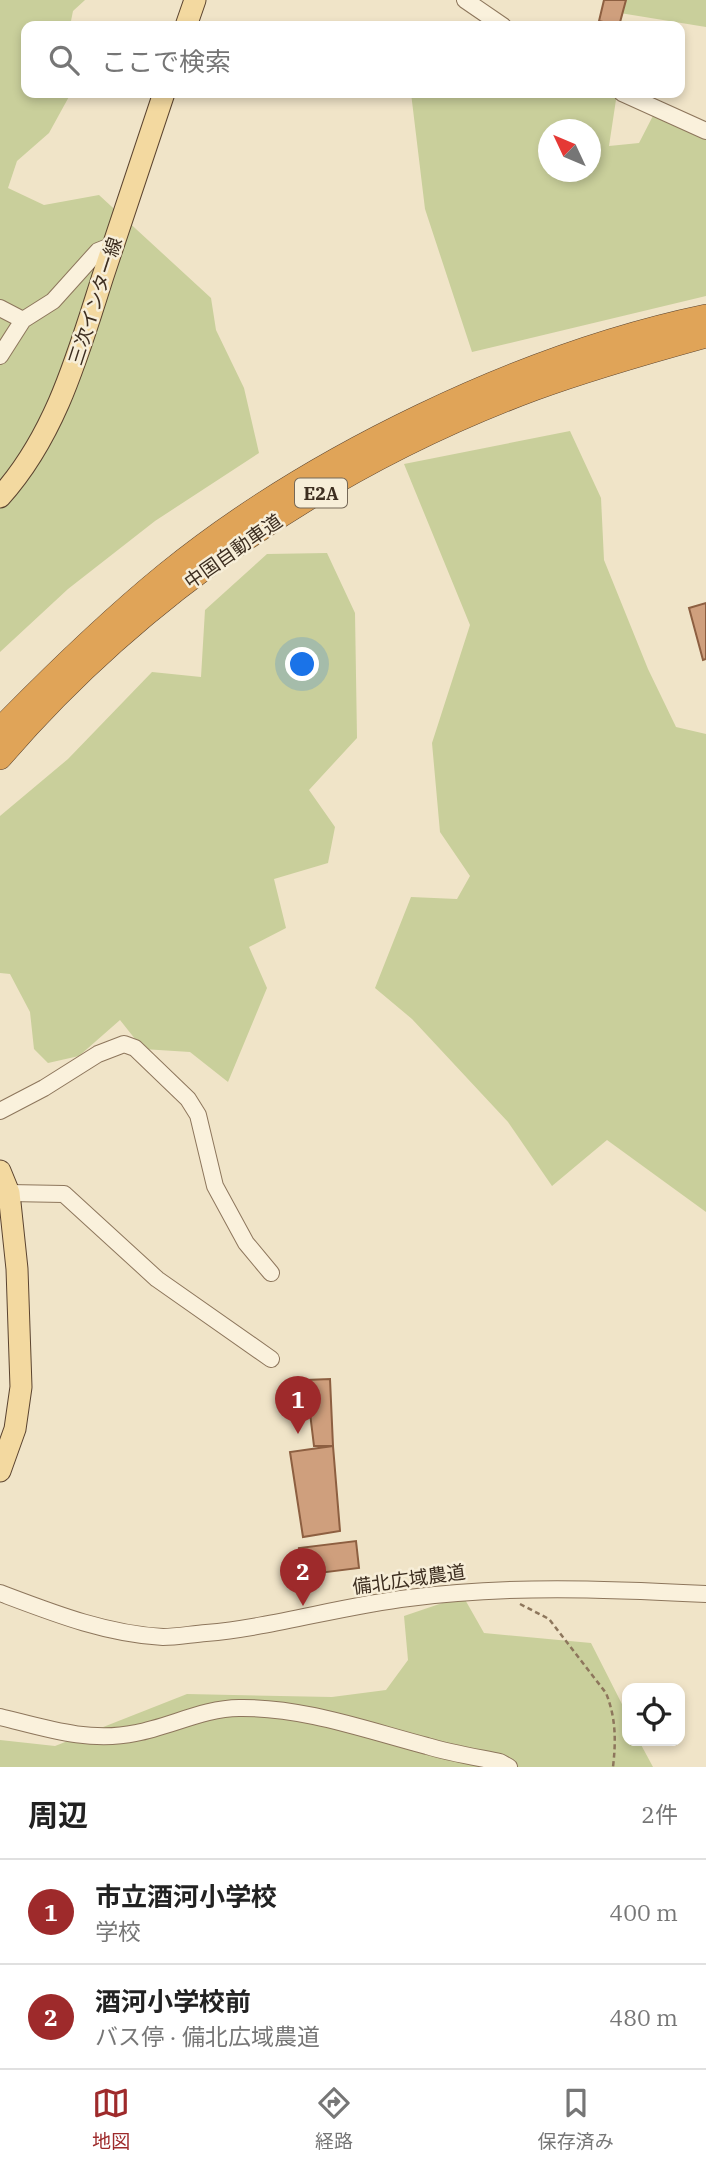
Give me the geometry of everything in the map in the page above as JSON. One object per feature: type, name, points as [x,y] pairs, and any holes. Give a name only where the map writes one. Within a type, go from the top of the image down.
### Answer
[{"type":"highway","name":"中国自動車道","points":[[0,729],[56,672],[167,573],[232,525],[295,484],[387,434],[523,372],[607,343],[706,316]]},
{"type":"highway","name":"中国自動車道","points":[[0,758],[62,692],[124,634],[231,549],[301,504],[389,454],[520,394],[615,360],[706,336]]},
{"type":"main road","points":[[188,21],[195,0]]},
{"type":"main road","name":"三次インター線","points":[[0,497],[14,481],[47,431],[70,378],[162,98]]},
{"type":"main road","points":[[0,1171],[9,1193],[17,1269],[21,1387],[15,1429],[0,1471]]},
{"type":"street","points":[[465,0],[496,21]]},
{"type":"street","points":[[632,98],[706,131]]},
{"type":"street","points":[[0,356],[23,320],[53,301],[98,251],[113,245]]},
{"type":"street","points":[[0,309],[23,320]]},
{"type":"street","points":[[0,1111],[44,1088],[98,1054],[124,1044],[135,1048],[188,1099],[198,1115],[215,1186],[246,1242],[271,1273]]},
{"type":"street","points":[[9,1193],[64,1194],[157,1279],[271,1359]]},
{"type":"street","name":"備北広域農道","points":[[0,1593],[116,1631],[165,1637],[236,1630],[408,1598],[495,1591],[610,1589],[706,1594]]},
{"type":"street","points":[[0,1717],[74,1735],[99,1737],[136,1733],[177,1720],[237,1707],[284,1711],[327,1719],[431,1748],[499,1762],[509,1767]]},
{"type":"path","points":[[495,1591],[549,1619],[606,1693],[612,1707],[616,1739],[613,1767]]},
{"type":"green space","points":[[0,0],[85,0],[73,11],[71,21],[21,21],[21,98],[68,98],[49,133],[17,161],[8,188],[44,205],[99,195],[211,298],[216,330],[244,388],[259,453],[155,521],[68,589],[0,652]]},
{"type":"green space","points":[[623,0],[706,0],[706,27],[685,24],[685,21],[620,13]]},
{"type":"green space","points":[[412,98],[616,98],[609,146],[639,143],[657,108],[706,131],[706,296],[472,352],[425,209]]},
{"type":"green space","points":[[570,431],[601,498],[604,560],[648,669],[676,727],[706,734],[706,1212],[607,1140],[552,1186],[508,1122],[412,1019],[375,988],[411,897],[457,899],[470,876],[440,832],[432,743],[470,625],[404,464]]},
{"type":"green space","points":[[327,553],[355,613],[357,738],[309,790],[335,827],[328,863],[274,879],[286,928],[249,947],[267,988],[228,1082],[190,1052],[143,1049],[120,1020],[79,1056],[48,1063],[34,1049],[30,1012],[10,974],[0,973],[0,816],[68,759],[152,672],[201,677],[205,610],[267,554]]},
{"type":"green space","points":[[463,1596],[484,1633],[591,1643],[622,1704],[622,1746],[642,1746],[653,1767],[0,1767],[0,1740],[55,1746],[187,1694],[332,1697],[386,1690],[408,1660],[404,1616]]},
{"type":"building","points":[[604,0],[626,0],[620,21],[599,21]]},
{"type":"building","points":[[706,603],[706,659],[703,660],[689,608]]},
{"type":"building","points":[[330,1379],[333,1446],[314,1446],[306,1380]]},
{"type":"building","points":[[333,1446],[340,1531],[303,1537],[290,1452]]},
{"type":"building","points":[[356,1541],[359,1568],[303,1575],[299,1548]]},
{"type":"place","name":"市立酒河小学校","points":[[298,1434]]},
{"type":"place","name":"酒河小学校前","points":[[303,1606]]}]
